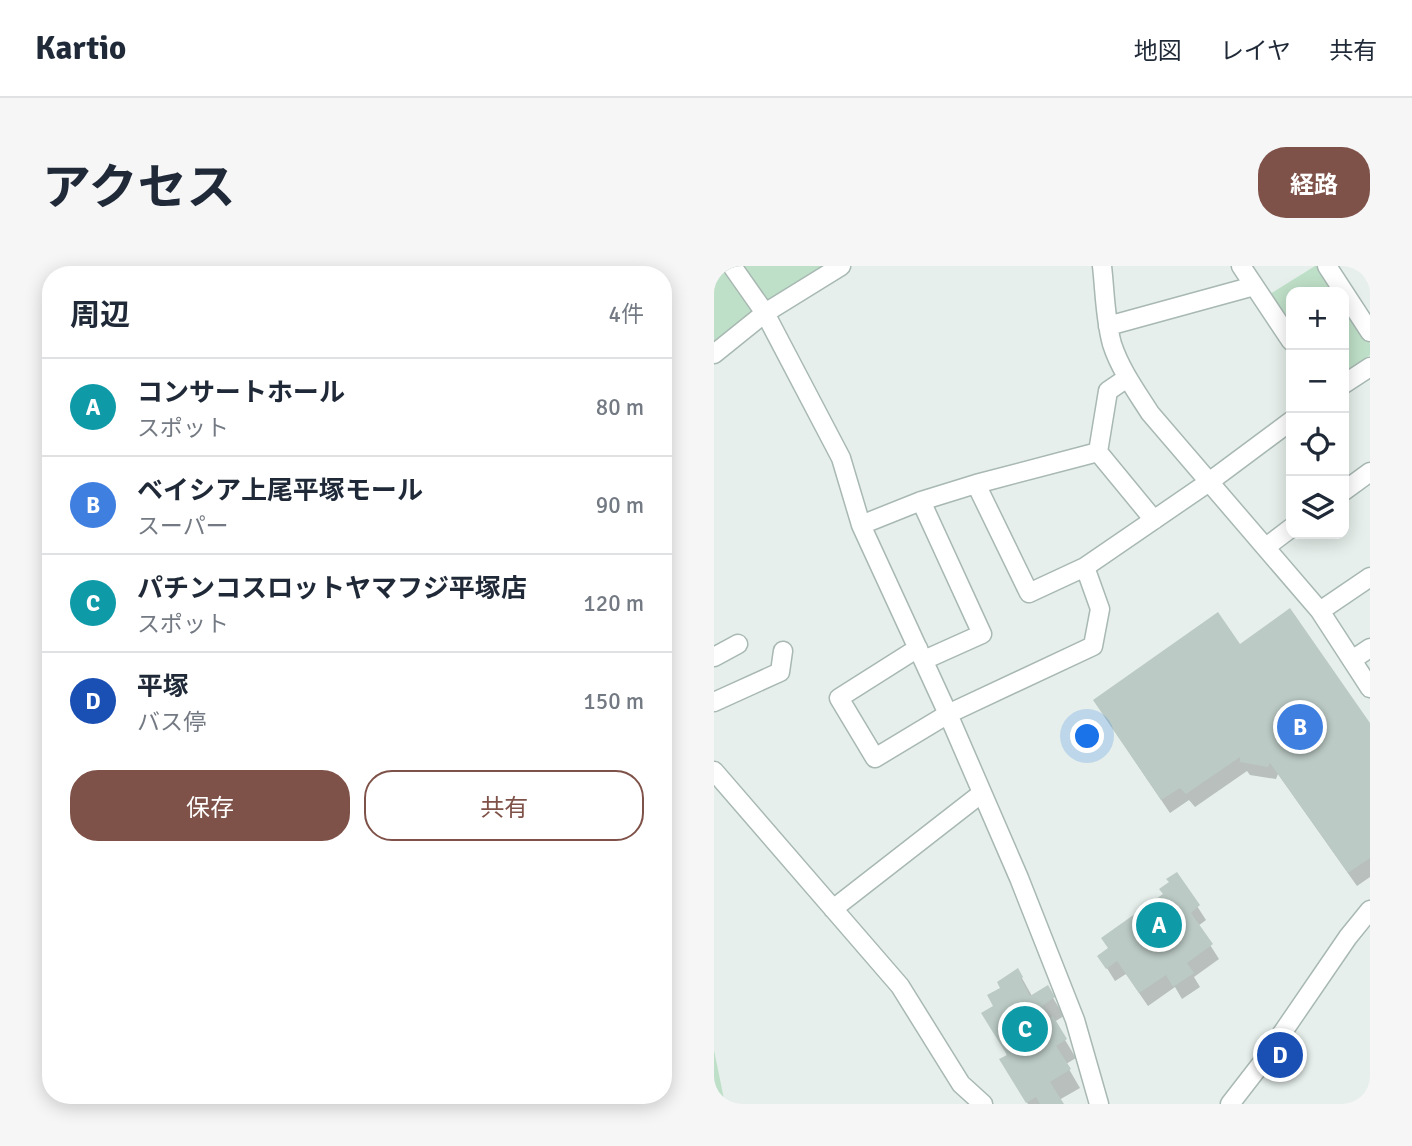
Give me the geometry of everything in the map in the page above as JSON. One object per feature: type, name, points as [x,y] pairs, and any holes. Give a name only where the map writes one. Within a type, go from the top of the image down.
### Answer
[{"type":"street","points":[[732,266],[765,313],[841,458],[861,525],[948,714],[1019,878],[1075,1020],[1099,1104]]},
{"type":"street","points":[[714,354],[765,313],[841,266]]},
{"type":"street","points":[[1102,266],[1108,326],[1127,379],[1150,413],[1320,611],[1370,688]]},
{"type":"street","points":[[1241,266],[1286,334]]},
{"type":"street","points":[[1327,266],[1370,332]]},
{"type":"street","points":[[1108,326],[1254,286]]},
{"type":"street","points":[[1349,381],[1370,367]]},
{"type":"street","points":[[1127,379],[1108,391],[1098,452],[1154,520]]},
{"type":"street","points":[[976,484],[1029,593],[1085,567],[1209,482],[1286,425]]},
{"type":"street","points":[[861,525],[921,501],[976,484],[1098,452]]},
{"type":"street","points":[[1349,487],[1370,472]]},
{"type":"street","points":[[921,501],[982,634],[921,654],[839,698],[875,758],[948,714],[1093,646],[1100,609],[1085,567]]},
{"type":"street","points":[[1266,547],[1286,532]]},
{"type":"street","points":[[1320,611],[1370,577]]},
{"type":"street","points":[[714,657],[738,644]]},
{"type":"street","points":[[1352,660],[1370,648]]},
{"type":"street","points":[[714,702],[780,672],[783,651]]},
{"type":"street","points":[[714,771],[901,986],[961,1084],[983,1104]]},
{"type":"street","points":[[833,909],[982,793]]},
{"type":"street","points":[[1230,1104],[1370,910]]},
{"type":"green space","points":[[714,266],[831,266],[774,300],[714,365]]},
{"type":"green space","points":[[1315,266],[1318,266],[1333,287],[1286,287],[1286,319],[1270,294]]},
{"type":"green space","points":[[1349,312],[1370,344],[1370,355],[1349,371]]},
{"type":"green space","points":[[714,1050],[725,1104],[714,1104]]},
{"type":"building","points":[[1290,608],[1370,723],[1370,858],[1348,873],[1270,763],[1268,767],[1240,762],[1240,757],[1186,794],[1180,788],[1161,800],[1093,700],[1218,612],[1240,644]]},
{"type":"building","points":[[1177,872],[1200,905],[1191,913],[1213,944],[1187,963],[1194,973],[1173,987],[1166,975],[1139,993],[1117,961],[1106,969],[1097,956],[1108,948],[1101,938],[1163,894],[1159,889],[1169,882],[1166,879]]},
{"type":"building","points":[[1018,968],[1030,996],[1048,985],[1055,997],[1042,1006],[1050,1018],[1053,1016],[1067,1039],[1056,1046],[1071,1069],[1050,1082],[1064,1104],[1040,1104],[1036,1097],[1026,1103],[999,1059],[1007,1055],[981,1013],[993,1006],[987,995],[1000,988],[997,982]]},
{"type":"place","name":"ベイシア上尾平塚モール","points":[[1300,727]]},
{"type":"place","name":"コンサートホール","points":[[1159,925]]},
{"type":"place","name":"パチンコスロットヤマフジ平塚店","points":[[1025,1029]]},
{"type":"place","name":"平塚","points":[[1280,1055]]}]
